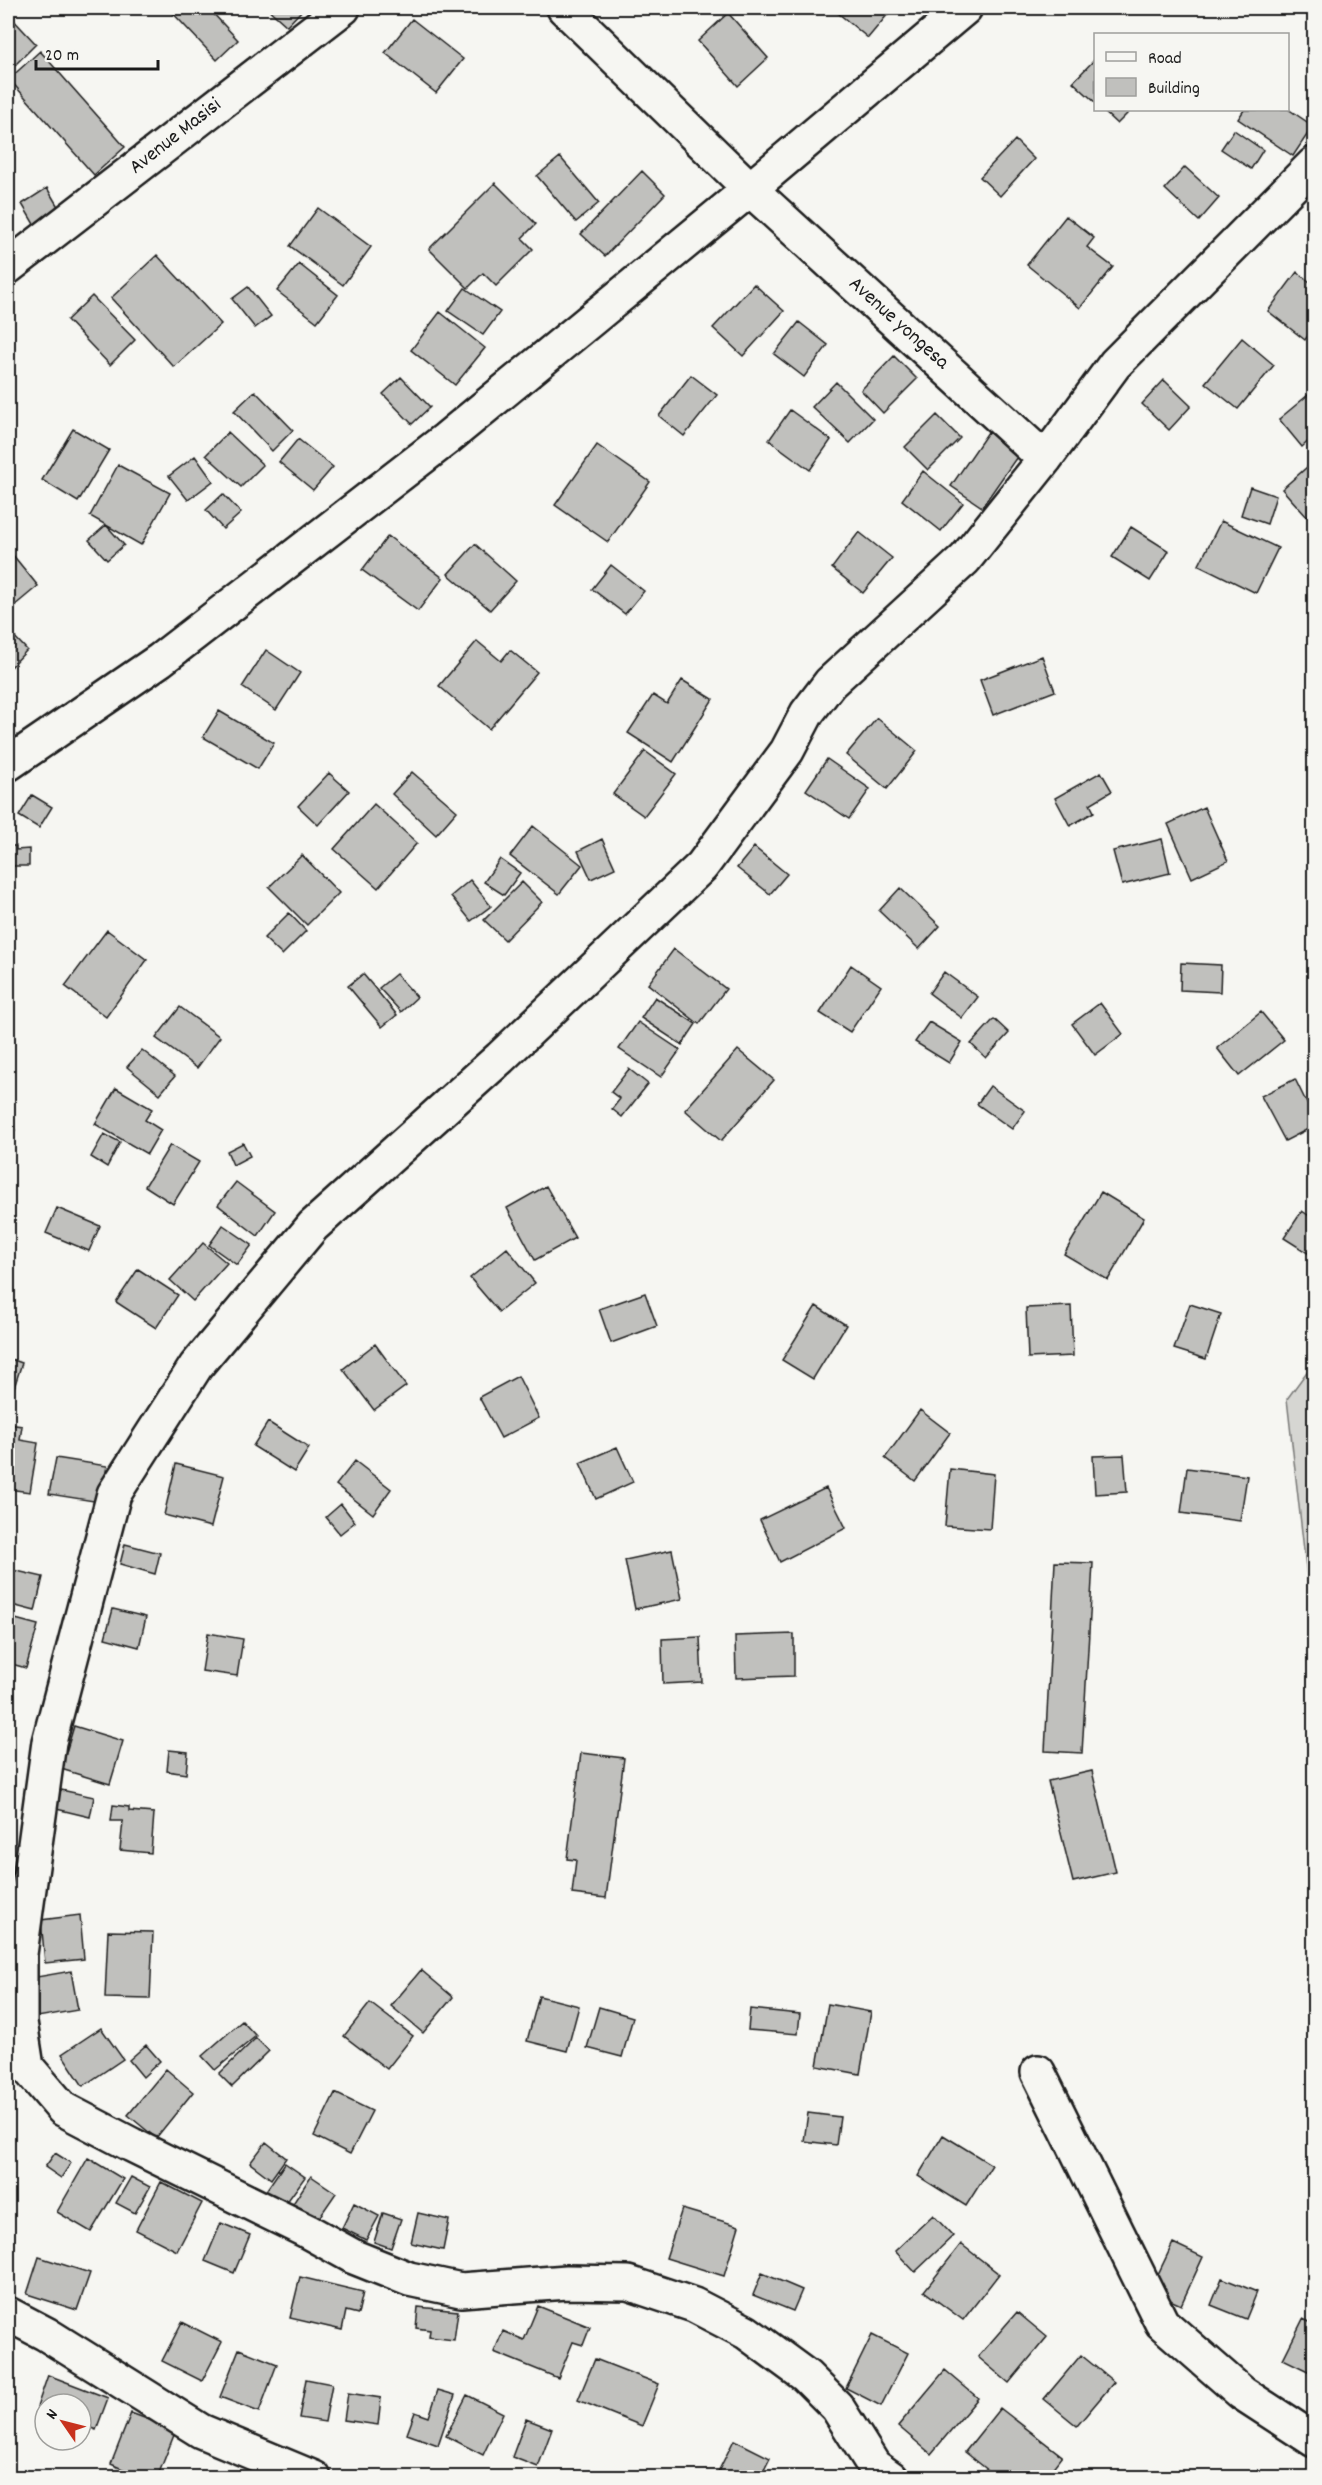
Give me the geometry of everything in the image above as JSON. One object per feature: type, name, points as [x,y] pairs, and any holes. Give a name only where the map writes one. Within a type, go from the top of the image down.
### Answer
[{"type":"street","name":"Avenue Masisi","points":[[8,267],[344,8]]},
{"type":"street","name":"Avenue yongesa","points":[[564,8],[750,189],[1045,459]]},
{"type":"street","points":[[8,764],[160,660],[437,446],[750,189],[965,8]]},
{"type":"street","points":[[891,2478],[874,2466],[837,2407],[807,2376],[746,2332],[694,2305],[628,2283],[567,2282],[461,2289],[409,2279],[354,2257],[307,2231],[63,2109],[27,2067],[20,2022],[20,1954],[49,1742],[114,1494],[196,1366],[313,1227],[500,1058],[702,866],[787,751],[807,713],[830,683],[964,559],[1045,459],[1115,364],[1314,164]]},
{"type":"street","points":[[1038,2072],[1161,2323],[1242,2393],[1314,2440]]},
{"type":"street","points":[[8,2314],[46,2334],[201,2431],[314,2478]]},
{"type":"shaded area","points":[[1314,1362],[1314,1639],[1287,1399]]},
{"type":"building","points":[[168,8],[208,8],[238,40],[217,60]]},
{"type":"building","points":[[267,8],[304,8],[287,26]]},
{"type":"building","points":[[832,8],[893,8],[868,38]]},
{"type":"building","points":[[728,13],[768,58],[738,86],[698,41]]},
{"type":"building","points":[[8,14],[36,44],[8,72]]},
{"type":"building","points":[[412,19],[463,59],[436,93],[385,53]]},
{"type":"building","points":[[40,51],[125,147],[94,175],[9,79]]},
{"type":"building","points":[[1094,60],[1094,101],[1073,82]]},
{"type":"building","points":[[1289,110],[1313,126],[1293,156],[1238,119],[1243,111]]},
{"type":"building","points":[[1103,111],[1130,111],[1117,124]]},
{"type":"building","points":[[1234,130],[1263,150],[1251,169],[1221,149]]},
{"type":"building","points":[[1015,140],[1034,159],[1000,196],[980,177]]},
{"type":"building","points":[[560,157],[599,203],[576,222],[537,176]]},
{"type":"building","points":[[1185,167],[1219,198],[1199,221],[1165,189]]},
{"type":"building","points":[[642,171],[665,194],[605,256],[581,234]]},
{"type":"building","points":[[495,183],[536,224],[522,238],[533,249],[496,286],[483,273],[468,288],[429,249]]},
{"type":"building","points":[[47,188],[60,210],[35,226],[22,204]]},
{"type":"building","points":[[318,208],[371,247],[343,285],[290,246]]},
{"type":"building","points":[[1066,216],[1094,238],[1087,247],[1113,267],[1080,308],[1027,265]]},
{"type":"building","points":[[157,255],[221,324],[174,367],[111,298]]},
{"type":"building","points":[[299,264],[338,295],[317,322],[277,291]]},
{"type":"building","points":[[1297,272],[1314,285],[1314,327],[1305,340],[1268,311]]},
{"type":"building","points":[[754,284],[784,311],[743,356],[713,328]]},
{"type":"building","points":[[248,287],[271,316],[255,328],[232,299]]},
{"type":"building","points":[[465,288],[500,312],[483,335],[448,311]]},
{"type":"building","points":[[92,296],[135,340],[110,365],[67,320]]},
{"type":"building","points":[[440,312],[485,348],[455,385],[411,350]]},
{"type":"building","points":[[799,322],[828,345],[804,377],[774,354]]},
{"type":"building","points":[[1242,338],[1274,365],[1238,409],[1205,383]]},
{"type":"building","points":[[894,356],[917,379],[883,413],[861,390]]},
{"type":"building","points":[[691,375],[717,395],[684,436],[659,416]]},
{"type":"building","points":[[401,377],[430,407],[412,424],[383,394]]},
{"type":"building","points":[[1164,380],[1191,406],[1169,430],[1142,404]]},
{"type":"building","points":[[836,382],[873,419],[850,443],[812,407]]},
{"type":"building","points":[[1314,390],[1314,436],[1302,447],[1279,419]]},
{"type":"building","points":[[255,391],[293,430],[272,451],[234,411]]},
{"type":"building","points":[[790,410],[831,440],[810,470],[769,440]]},
{"type":"building","points":[[937,415],[960,438],[928,470],[905,447]]},
{"type":"building","points":[[73,429],[109,450],[78,502],[42,480]]},
{"type":"building","points":[[228,432],[263,465],[241,487],[206,455]]},
{"type":"building","points":[[988,432],[1019,454],[982,507],[951,486]]},
{"type":"building","points":[[298,439],[333,467],[313,490],[279,462]]},
{"type":"building","points":[[597,445],[650,482],[608,542],[555,505]]},
{"type":"building","points":[[195,456],[213,481],[188,500],[169,476]]},
{"type":"building","points":[[1314,461],[1314,511],[1307,517],[1282,489]]},
{"type":"building","points":[[118,465],[170,493],[141,545],[90,516]]},
{"type":"building","points":[[923,471],[963,503],[941,531],[902,500]]},
{"type":"building","points":[[1250,487],[1276,496],[1267,524],[1241,515]]},
{"type":"building","points":[[223,494],[241,513],[223,529],[206,510]]},
{"type":"building","points":[[1221,521],[1278,548],[1256,593],[1199,565]]},
{"type":"building","points":[[106,525],[124,545],[107,560],[89,540]]},
{"type":"building","points":[[1131,527],[1169,551],[1150,581],[1112,557]]},
{"type":"building","points":[[859,532],[892,558],[863,593],[832,568]]},
{"type":"building","points":[[388,536],[443,578],[418,611],[362,570]]},
{"type":"building","points":[[475,544],[516,581],[490,610],[448,574]]},
{"type":"building","points":[[8,549],[38,586],[8,611]]},
{"type":"building","points":[[611,565],[644,591],[625,614],[592,589]]},
{"type":"building","points":[[11,633],[27,650],[11,667],[8,663],[8,636]]},
{"type":"building","points":[[477,641],[501,661],[510,650],[537,672],[489,729],[439,686]]},
{"type":"building","points":[[266,650],[300,673],[276,710],[242,687]]},
{"type":"building","points":[[1042,656],[1055,691],[993,715],[980,680]]},
{"type":"building","points":[[682,680],[713,699],[673,762],[628,733],[653,695],[667,704]]},
{"type":"building","points":[[219,711],[274,743],[258,769],[203,737]]},
{"type":"building","points":[[877,718],[917,751],[887,789],[846,755]]},
{"type":"building","points":[[645,751],[676,774],[644,816],[613,794]]},
{"type":"building","points":[[827,759],[870,789],[849,819],[806,790]]},
{"type":"building","points":[[412,772],[457,811],[436,835],[392,794]]},
{"type":"building","points":[[1101,772],[1112,791],[1090,804],[1094,812],[1070,826],[1055,798]]},
{"type":"building","points":[[329,773],[349,791],[318,825],[298,806]]},
{"type":"building","points":[[32,795],[52,807],[39,828],[19,816]]},
{"type":"building","points":[[374,804],[417,843],[378,888],[334,849]]},
{"type":"building","points":[[1204,807],[1228,861],[1192,878],[1168,824]]},
{"type":"building","points":[[533,826],[582,865],[559,894],[510,856]]},
{"type":"building","points":[[602,839],[615,868],[591,879],[578,851]]},
{"type":"building","points":[[1162,839],[1170,873],[1122,885],[1113,851]]},
{"type":"building","points":[[8,846],[16,846],[16,850],[29,849],[29,866],[8,866]]},
{"type":"building","points":[[754,847],[787,874],[770,894],[737,868]]},
{"type":"building","points":[[302,855],[339,893],[307,925],[269,887]]},
{"type":"building","points":[[500,859],[520,873],[504,895],[484,882]]},
{"type":"building","points":[[470,880],[491,906],[471,921],[451,896]]},
{"type":"building","points":[[522,882],[542,902],[505,940],[484,920]]},
{"type":"building","points":[[900,888],[940,926],[919,949],[879,911]]},
{"type":"building","points":[[289,913],[306,931],[282,955],[264,938]]},
{"type":"building","points":[[107,930],[147,960],[106,1017],[65,986]]},
{"type":"building","points":[[674,949],[726,989],[699,1024],[648,984]]},
{"type":"building","points":[[1181,963],[1221,965],[1220,992],[1180,990]]},
{"type":"building","points":[[851,965],[881,986],[850,1032],[820,1013]]},
{"type":"building","points":[[944,972],[978,997],[962,1018],[929,993]]},
{"type":"building","points":[[363,974],[397,1015],[382,1027],[348,986]]},
{"type":"building","points":[[396,974],[417,997],[401,1012],[379,988]]},
{"type":"building","points":[[655,997],[696,1024],[682,1045],[641,1018]]},
{"type":"building","points":[[1100,1003],[1123,1034],[1095,1055],[1072,1024]]},
{"type":"building","points":[[180,1007],[220,1037],[197,1068],[156,1038]]},
{"type":"building","points":[[1261,1012],[1284,1040],[1239,1076],[1217,1048]]},
{"type":"building","points":[[994,1019],[1009,1033],[986,1058],[971,1044]]},
{"type":"building","points":[[638,1022],[680,1050],[661,1077],[619,1049]]},
{"type":"building","points":[[929,1022],[962,1042],[949,1063],[915,1042]]},
{"type":"building","points":[[142,1050],[175,1076],[160,1094],[127,1067]]},
{"type":"building","points":[[738,1050],[774,1080],[721,1141],[685,1110]]},
{"type":"building","points":[[629,1069],[648,1084],[622,1117],[612,1109],[620,1099],[611,1092]]},
{"type":"building","points":[[1295,1079],[1314,1118],[1314,1126],[1285,1141],[1261,1096]]},
{"type":"building","points":[[990,1086],[1025,1111],[1012,1129],[977,1104]]},
{"type":"building","points":[[116,1088],[152,1109],[145,1120],[161,1130],[147,1154],[95,1124]]},
{"type":"building","points":[[8,1124],[15,1130],[8,1139]]},
{"type":"building","points":[[104,1134],[120,1142],[107,1167],[91,1157]]},
{"type":"building","points":[[243,1143],[250,1156],[233,1165],[227,1151]]},
{"type":"building","points":[[170,1145],[199,1162],[173,1204],[145,1186]]},
{"type":"building","points":[[236,1182],[275,1211],[258,1236],[218,1205]]},
{"type":"building","points":[[546,1186],[575,1238],[535,1260],[507,1208]]},
{"type":"building","points":[[1101,1192],[1144,1218],[1108,1280],[1064,1254]]},
{"type":"building","points":[[57,1208],[100,1226],[89,1251],[46,1233]]},
{"type":"building","points":[[1302,1211],[1314,1219],[1314,1257],[1284,1238]]},
{"type":"building","points":[[223,1225],[252,1245],[237,1265],[209,1245]]},
{"type":"building","points":[[203,1243],[227,1263],[193,1301],[170,1280]]},
{"type":"building","points":[[507,1248],[535,1283],[499,1312],[470,1278]]},
{"type":"building","points":[[138,1269],[178,1295],[156,1328],[116,1302]]},
{"type":"building","points":[[645,1293],[657,1326],[611,1343],[599,1309]]},
{"type":"building","points":[[1190,1304],[1221,1314],[1206,1359],[1174,1349]]},
{"type":"building","points":[[816,1306],[846,1325],[813,1379],[782,1360]]},
{"type":"building","points":[[1071,1306],[1073,1356],[1028,1358],[1026,1308]]},
{"type":"building","points":[[375,1344],[406,1386],[374,1410],[343,1369]]},
{"type":"building","points":[[8,1358],[22,1363],[10,1400],[8,1399]]},
{"type":"building","points":[[518,1376],[539,1418],[501,1438],[479,1397]]},
{"type":"building","points":[[920,1410],[950,1433],[915,1481],[885,1458]]},
{"type":"building","points":[[268,1422],[309,1448],[294,1472],[253,1446]]},
{"type":"building","points":[[8,1424],[22,1426],[20,1440],[38,1443],[30,1492],[8,1489]]},
{"type":"building","points":[[617,1447],[633,1482],[596,1499],[580,1463]]},
{"type":"building","points":[[1124,1455],[1127,1492],[1095,1494],[1093,1456]]},
{"type":"building","points":[[56,1458],[107,1466],[100,1502],[49,1494]]},
{"type":"building","points":[[355,1461],[391,1489],[373,1514],[336,1485]]},
{"type":"building","points":[[176,1464],[224,1476],[211,1527],[164,1515]]},
{"type":"building","points":[[1187,1468],[1247,1476],[1240,1521],[1181,1513]]},
{"type":"building","points":[[950,1469],[994,1474],[990,1529],[945,1526]]},
{"type":"building","points":[[826,1488],[846,1528],[780,1562],[760,1520]]},
{"type":"building","points":[[341,1504],[355,1522],[340,1534],[326,1517]]},
{"type":"building","points":[[125,1544],[160,1553],[155,1574],[120,1564]]},
{"type":"building","points":[[672,1550],[682,1599],[635,1609],[625,1560]]},
{"type":"building","points":[[1055,1562],[1093,1563],[1082,1753],[1045,1751]]},
{"type":"building","points":[[8,1569],[43,1577],[35,1611],[8,1604]]},
{"type":"building","points":[[113,1609],[146,1617],[139,1647],[105,1638]]},
{"type":"building","points":[[8,1617],[38,1625],[26,1668],[8,1663]]},
{"type":"building","points":[[208,1633],[243,1639],[237,1676],[202,1671]]},
{"type":"building","points":[[794,1634],[794,1676],[736,1678],[735,1636]]},
{"type":"building","points":[[700,1637],[702,1682],[663,1684],[662,1639]]},
{"type":"building","points":[[74,1726],[123,1741],[110,1784],[61,1769]]},
{"type":"building","points":[[169,1750],[188,1752],[186,1774],[167,1771]]},
{"type":"building","points":[[581,1753],[624,1758],[606,1898],[572,1894],[576,1860],[567,1859]]},
{"type":"building","points":[[1092,1771],[1116,1872],[1073,1882],[1048,1781]]},
{"type":"building","points":[[52,1788],[94,1797],[90,1817],[48,1807]]},
{"type":"building","points":[[113,1805],[129,1807],[129,1811],[154,1813],[151,1853],[120,1850],[123,1821],[111,1821]]},
{"type":"building","points":[[80,1915],[84,1959],[45,1963],[41,1920]]},
{"type":"building","points":[[108,1931],[153,1932],[150,1999],[105,1998]]},
{"type":"building","points":[[421,1970],[453,1997],[423,2033],[391,2006]]},
{"type":"building","points":[[71,1971],[78,2010],[32,2018],[25,1979]]},
{"type":"building","points":[[539,1996],[579,2006],[567,2051],[527,2041]]},
{"type":"building","points":[[370,2003],[413,2036],[387,2069],[344,2036]]},
{"type":"building","points":[[828,2004],[871,2012],[860,2074],[817,2066]]},
{"type":"building","points":[[599,2007],[633,2017],[622,2057],[587,2048]]},
{"type":"building","points":[[750,2009],[800,2014],[798,2034],[748,2030]]},
{"type":"building","points":[[242,2021],[256,2036],[215,2070],[202,2056]]},
{"type":"building","points":[[101,2028],[123,2059],[83,2086],[62,2054]]},
{"type":"building","points":[[256,2038],[269,2051],[232,2087],[219,2074]]},
{"type":"building","points":[[146,2045],[160,2061],[143,2077],[129,2060]]},
{"type":"building","points":[[166,2069],[193,2092],[156,2138],[128,2115]]},
{"type":"building","points":[[335,2093],[372,2111],[350,2154],[314,2136]]},
{"type":"building","points":[[808,2113],[840,2117],[836,2145],[804,2141]]},
{"type":"building","points":[[943,2135],[992,2165],[966,2206],[918,2176]]},
{"type":"building","points":[[266,2142],[286,2158],[271,2179],[250,2163]]},
{"type":"building","points":[[55,2153],[71,2163],[61,2178],[45,2167]]},
{"type":"building","points":[[88,2158],[123,2179],[91,2232],[57,2212]]},
{"type":"building","points":[[285,2163],[305,2177],[284,2206],[265,2192]]},
{"type":"building","points":[[311,2176],[336,2193],[314,2225],[290,2208]]},
{"type":"building","points":[[131,2177],[150,2187],[135,2213],[116,2203]]},
{"type":"building","points":[[161,2182],[202,2203],[177,2251],[136,2230]]},
{"type":"building","points":[[354,2203],[379,2216],[366,2240],[342,2228]]},
{"type":"building","points":[[682,2209],[739,2226],[724,2276],[666,2258]]},
{"type":"building","points":[[383,2213],[401,2219],[391,2248],[374,2242]]},
{"type":"building","points":[[418,2213],[449,2220],[443,2250],[411,2243]]},
{"type":"building","points":[[933,2215],[953,2236],[915,2272],[895,2251]]},
{"type":"building","points":[[221,2223],[250,2235],[234,2273],[205,2261]]},
{"type":"building","points":[[1173,2243],[1203,2257],[1181,2305],[1150,2291]]},
{"type":"building","points":[[961,2244],[999,2274],[963,2320],[924,2291]]},
{"type":"building","points":[[39,2257],[90,2273],[77,2310],[27,2294]]},
{"type":"building","points":[[762,2273],[802,2290],[793,2311],[753,2295]]},
{"type":"building","points":[[300,2277],[363,2292],[358,2314],[346,2311],[342,2330],[290,2318]]},
{"type":"building","points":[[1222,2278],[1257,2292],[1246,2319],[1211,2305]]},
{"type":"building","points":[[538,2306],[590,2327],[583,2345],[573,2342],[558,2378],[494,2352],[503,2331],[524,2340]]},
{"type":"building","points":[[418,2307],[458,2311],[454,2340],[429,2337],[430,2330],[416,2328]]},
{"type":"building","points":[[1017,2312],[1047,2337],[1009,2383],[978,2357]]},
{"type":"building","points":[[1303,2319],[1314,2324],[1314,2374],[1283,2359]]},
{"type":"building","points":[[182,2322],[222,2342],[202,2381],[162,2361]]},
{"type":"building","points":[[872,2335],[908,2353],[881,2406],[846,2388]]},
{"type":"building","points":[[239,2349],[277,2364],[259,2412],[220,2397]]},
{"type":"building","points":[[1081,2355],[1114,2382],[1077,2426],[1044,2399]]},
{"type":"building","points":[[595,2359],[659,2384],[642,2426],[578,2400]]},
{"type":"building","points":[[945,2370],[978,2398],[931,2454],[898,2426]]},
{"type":"building","points":[[48,2375],[92,2392],[42,2392]]},
{"type":"building","points":[[306,2379],[332,2384],[325,2422],[299,2418]]},
{"type":"building","points":[[438,2390],[455,2395],[438,2445],[407,2434],[415,2412],[429,2417]]},
{"type":"building","points":[[93,2392],[108,2398],[96,2430],[93,2429]]},
{"type":"building","points":[[348,2393],[381,2398],[378,2425],[344,2420]]},
{"type":"building","points":[[467,2395],[503,2413],[483,2455],[446,2436]]},
{"type":"building","points":[[1000,2408],[1062,2456],[1045,2478],[998,2478],[965,2452]]},
{"type":"building","points":[[131,2413],[176,2430],[157,2478],[143,2478],[111,2464]]},
{"type":"building","points":[[526,2419],[552,2429],[538,2467],[512,2457]]},
{"type":"building","points":[[734,2440],[770,2458],[760,2478],[715,2478]]},
{"type":"building","points":[[249,2466],[269,2470],[267,2478],[246,2478]]}]
